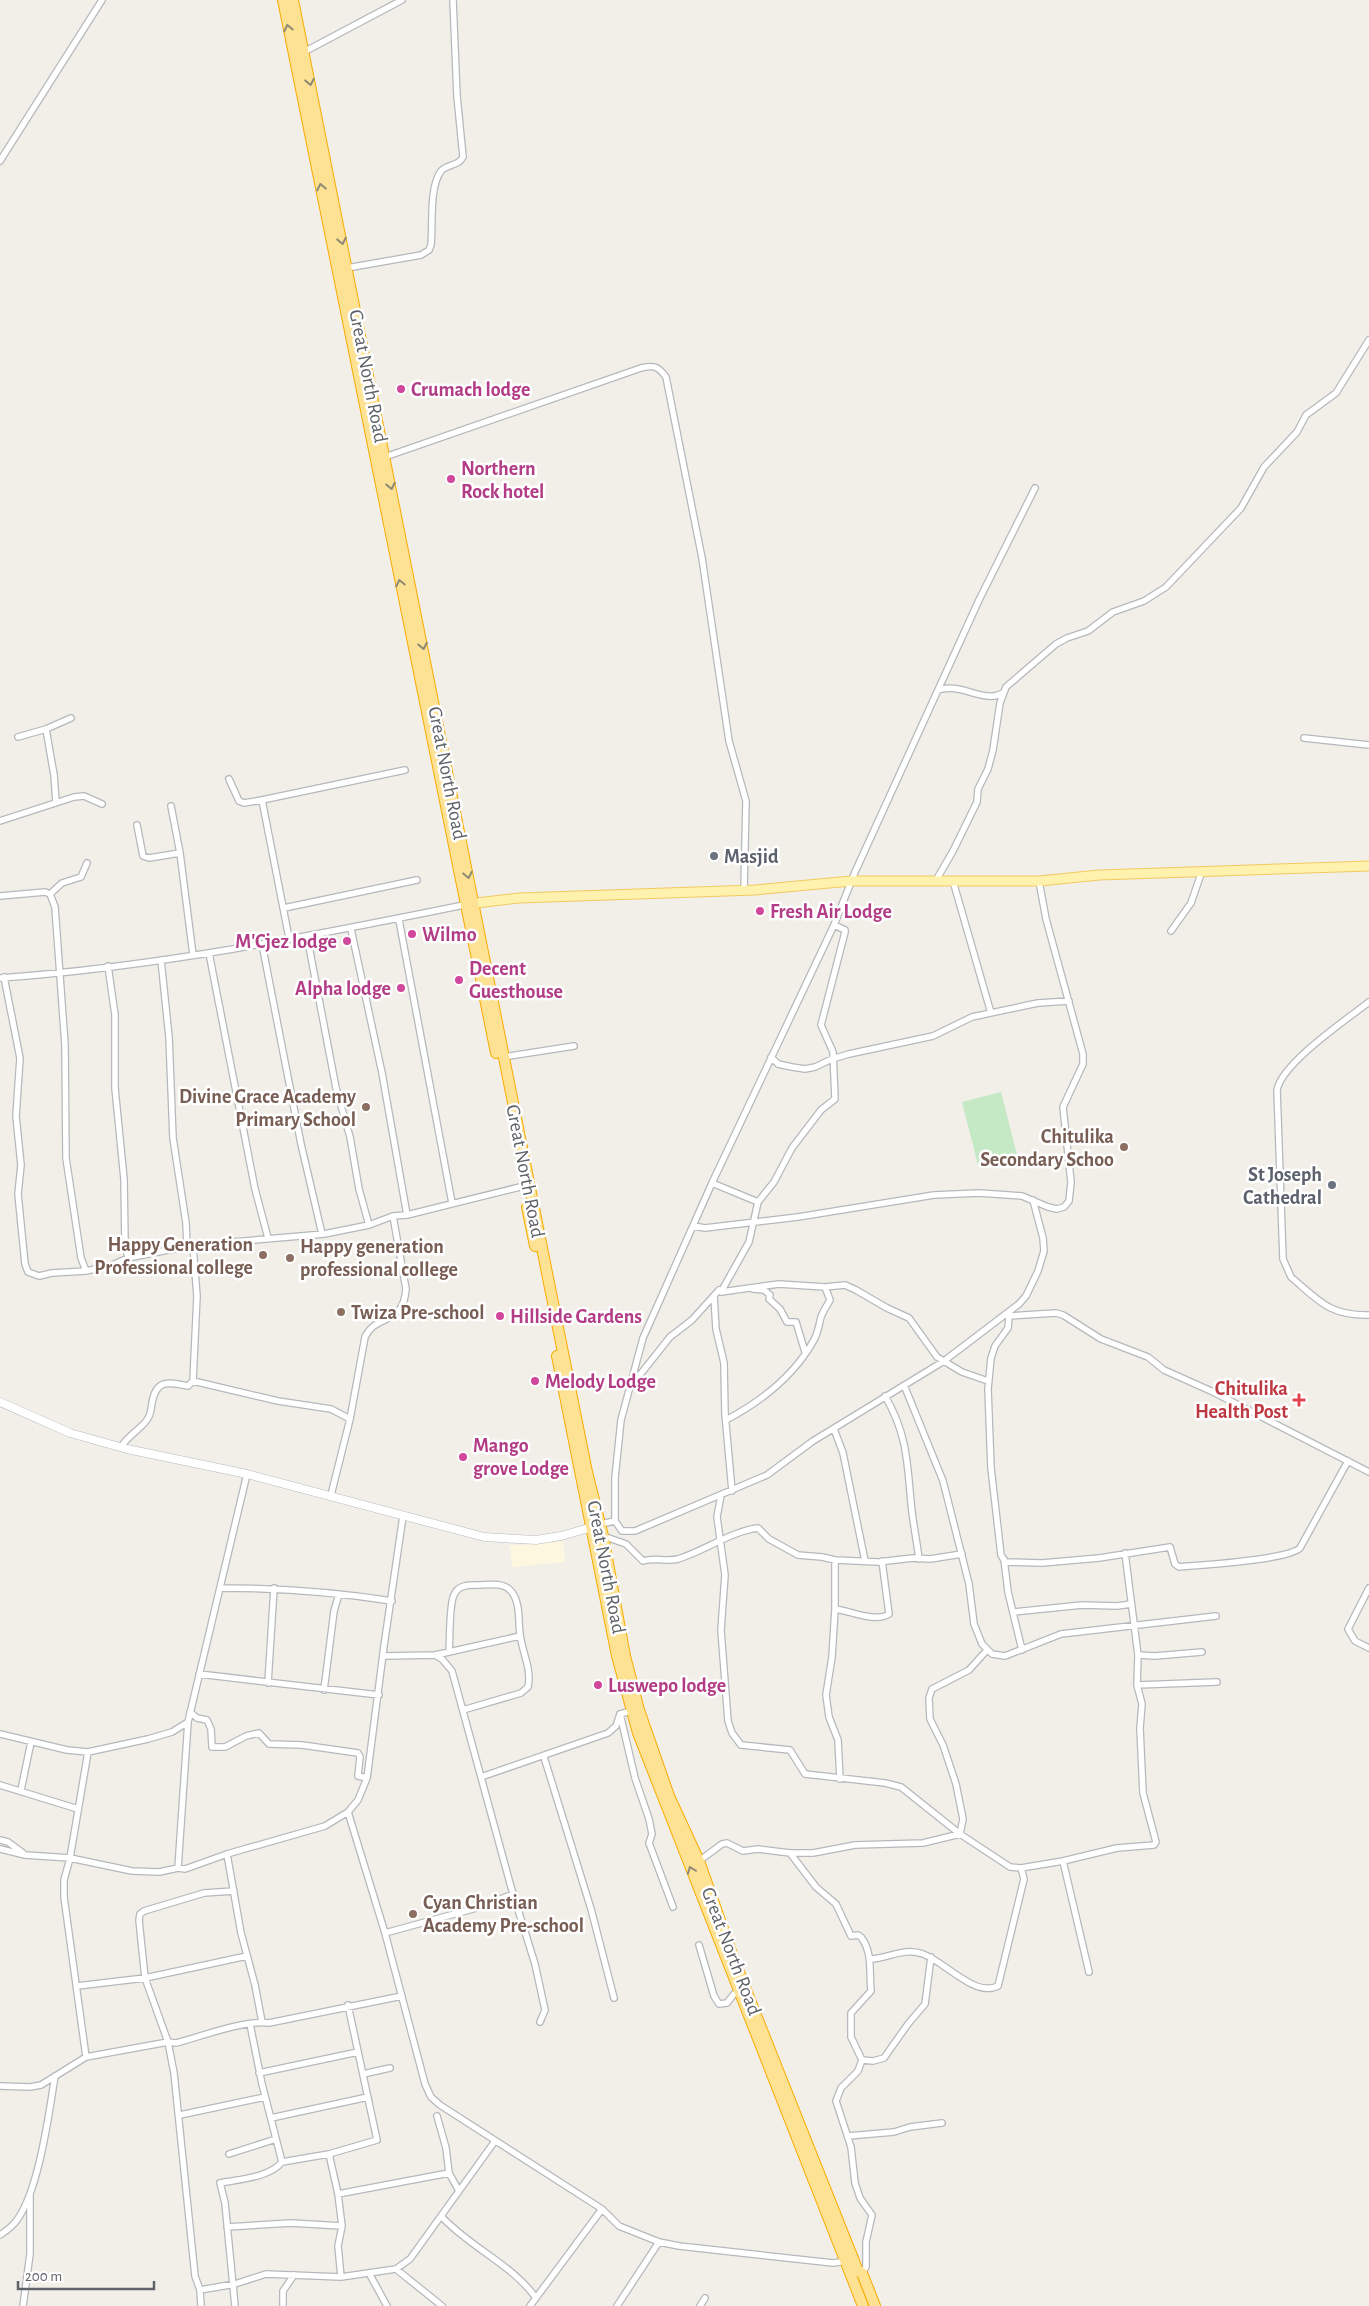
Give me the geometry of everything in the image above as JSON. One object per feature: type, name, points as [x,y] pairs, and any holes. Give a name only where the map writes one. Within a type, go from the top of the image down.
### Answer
[{"type":"highway","name":"Great North Road","points":[[283,0],[300,54],[348,268],[363,376]]},
{"type":"highway","name":"Great North Road","points":[[293,0],[300,54],[617,1656],[632,1711],[652,1772],[739,1992],[850,2260],[858,2271],[862,2273],[875,2306]]},
{"type":"highway","name":"Great North Road","points":[[469,904],[503,1057],[587,1472],[603,1536],[612,1594],[639,1710],[669,1796],[699,1861],[734,1960],[850,2260],[863,2306]]},
{"type":"main road","points":[[469,904],[519,898],[744,890],[851,881],[935,883],[953,881],[1039,881],[1099,875],[1369,866]]},
{"type":"main road","points":[[0,1402],[70,1433],[121,1447],[247,1474],[331,1495],[484,1537],[536,1540],[561,1536],[600,1524]]},
{"type":"street","points":[[0,161],[102,0]]},
{"type":"street","points":[[300,54],[402,0]]},
{"type":"street","points":[[348,268],[421,255],[429,250],[431,245],[434,217],[432,197],[435,182],[444,168],[459,162],[463,157],[457,96],[453,0]]},
{"type":"street","points":[[938,690],[955,688],[994,697],[1002,693],[1018,676],[1056,644],[1088,631],[1113,612],[1144,601],[1166,587],[1241,508],[1264,467],[1300,428],[1306,416],[1336,393],[1369,340]]},
{"type":"street","points":[[380,458],[625,373],[653,366],[660,369],[666,377],[702,558],[729,741],[746,801],[744,890]]},
{"type":"street","points":[[1033,1200],[1043,1238],[1043,1260],[1026,1296],[1008,1314],[944,1361],[813,1442],[767,1475],[635,1531],[622,1531],[615,1521],[616,1478],[621,1420],[643,1338],[712,1183],[834,926],[851,881],[979,600],[1035,488]]},
{"type":"street","points":[[935,883],[976,802],[978,789],[988,769],[1002,693]]},
{"type":"street","points":[[18,737],[46,729],[71,718]]},
{"type":"street","points":[[46,729],[54,775],[56,802]]},
{"type":"street","points":[[1304,738],[1369,745]]},
{"type":"street","points":[[229,779],[239,801],[244,803],[405,770]]},
{"type":"street","points":[[0,821],[56,802],[84,796],[102,804]]},
{"type":"street","points":[[262,800],[289,938]]},
{"type":"street","points":[[171,806],[180,853],[193,955]]},
{"type":"street","points":[[137,825],[143,856],[149,858],[180,853]]},
{"type":"street","points":[[50,894],[62,882],[82,877],[87,863]]},
{"type":"street","points":[[1171,931],[1190,903],[1202,871]]},
{"type":"street","points":[[284,908],[417,880]]},
{"type":"street","points":[[953,881],[991,1013]]},
{"type":"street","points":[[693,1226],[705,1228],[798,1217],[934,1195],[979,1193],[1022,1196],[1048,1208],[1057,1209],[1064,1207],[1070,1196],[1071,1182],[1062,1107],[1083,1064],[1083,1054],[1046,919],[1039,881]]},
{"type":"street","points":[[0,896],[45,892],[50,894],[55,907],[65,1045],[66,1158],[81,1258],[86,1271]]},
{"type":"street","points":[[469,904],[399,920],[209,953],[60,973],[2,978],[20,1058],[16,1116],[21,1165],[18,1194],[24,1264],[28,1272],[39,1276],[52,1273],[86,1271],[110,1266],[128,1258],[190,1247],[322,1234],[524,1186]]},
{"type":"street","points":[[399,920],[452,1203]]},
{"type":"street","points":[[721,1292],[748,1246],[758,1202],[774,1182],[792,1148],[821,1110],[835,1099],[831,1047],[821,1026],[845,932],[845,930],[834,926]]},
{"type":"street","points":[[350,929],[382,1073],[407,1215]]},
{"type":"street","points":[[307,936],[336,1088],[350,1137],[369,1224]]},
{"type":"street","points":[[262,944],[322,1234]]},
{"type":"street","points":[[209,953],[255,1189],[268,1238]]},
{"type":"street","points":[[121,1447],[128,1437],[148,1420],[153,1395],[159,1386],[166,1383],[188,1386],[193,1381],[197,1296],[173,1138],[169,1036],[161,960]]},
{"type":"street","points":[[108,966],[115,1015],[115,1088],[124,1180],[126,1250],[128,1258]]},
{"type":"street","points":[[771,1057],[778,1064],[805,1069],[821,1066],[832,1059],[933,1036],[972,1017],[1038,1003],[1069,1001]]},
{"type":"street","points":[[1369,1002],[1296,1061],[1279,1081],[1277,1090],[1282,1241],[1283,1259],[1287,1272],[1334,1311],[1351,1316],[1369,1315]]},
{"type":"street","points":[[503,1057],[574,1046]]},
{"type":"street","points":[[712,1183],[758,1202]]},
{"type":"street","points":[[331,1495],[350,1419],[365,1337],[368,1330],[392,1318],[400,1311],[405,1299],[406,1288],[393,1216]]},
{"type":"street","points":[[633,1378],[639,1376],[670,1337],[692,1320],[719,1290],[721,1292],[779,1284],[825,1287],[845,1285],[856,1290],[909,1318],[933,1353],[944,1361],[962,1372],[988,1381]]},
{"type":"street","points":[[726,1420],[759,1402],[786,1378],[814,1340],[821,1316],[830,1300],[825,1287]]},
{"type":"street","points":[[748,1288],[764,1290],[770,1295],[769,1299],[780,1309],[787,1322],[796,1322],[805,1352]]},
{"type":"street","points":[[714,1296],[716,1329],[724,1363],[726,1420],[732,1491]]},
{"type":"street","points":[[1008,1314],[1056,1313],[1064,1315],[1101,1339],[1148,1357],[1164,1370],[1211,1391],[1369,1472]]},
{"type":"street","points":[[1008,1314],[1008,1328],[995,1346],[988,1381],[991,1468],[1001,1555],[1005,1562],[1042,1563],[1099,1558],[1170,1547],[1175,1564],[1179,1567],[1271,1558],[1297,1551],[1322,1511],[1348,1461]]},
{"type":"street","points":[[193,1381],[278,1401],[331,1409],[350,1419]]},
{"type":"street","points":[[904,1385],[944,1481],[969,1584],[974,1624],[982,1644],[987,1650],[1000,1657],[1061,1634],[1134,1624],[1216,1616]]},
{"type":"street","points":[[885,1396],[894,1411],[908,1459],[911,1507],[919,1559]]},
{"type":"street","points":[[834,1429],[843,1453],[864,1561]]},
{"type":"street","points":[[178,1868],[188,1722],[247,1474]]},
{"type":"street","points":[[721,1495],[717,1517],[722,1542],[725,1575],[722,1614],[722,1655],[725,1701],[732,1733],[737,1740],[745,1747],[765,1746],[790,1750],[805,1774],[885,1783],[901,1787],[960,1834],[1002,1864],[1010,1867],[1021,1868],[1063,1861],[1117,1848],[1154,1845],[1156,1842],[1144,1793],[1141,1746],[1142,1704],[1137,1685],[1138,1655],[1125,1553]]},
{"type":"street","points":[[0,1849],[25,1855],[70,1858],[132,1871],[159,1872],[178,1868],[185,1869],[227,1854],[325,1826],[348,1812],[358,1800],[367,1778],[403,1516]]},
{"type":"street","points":[[600,1524],[615,1521]]},
{"type":"street","points":[[603,1536],[626,1544],[643,1561],[652,1558],[676,1559],[704,1546],[722,1542],[738,1533],[758,1528],[769,1539],[798,1555],[822,1556],[835,1560],[882,1561],[962,1554]]},
{"type":"street","points":[[1004,1559],[1022,1650]]},
{"type":"street","points":[[835,1560],[836,1609],[832,1657],[826,1695],[829,1717],[838,1740],[840,1779]]},
{"type":"street","points":[[836,1609],[868,1617],[883,1617],[889,1614],[882,1561]]},
{"type":"street","points":[[449,1652],[454,1594],[458,1589],[466,1586],[503,1586],[508,1588],[516,1600],[520,1636],[529,1683],[526,1690],[521,1693],[463,1710]]},
{"type":"street","points":[[220,1588],[274,1588],[294,1592],[339,1594],[392,1601]]},
{"type":"street","points":[[268,1683],[274,1588]]},
{"type":"street","points":[[1369,1588],[1348,1629],[1355,1642],[1369,1648]]},
{"type":"street","points":[[324,1690],[334,1611],[339,1594]]},
{"type":"street","points":[[1013,1612],[1082,1605],[1117,1606],[1131,1604]]},
{"type":"street","points":[[384,1656],[435,1655],[520,1636]]},
{"type":"street","points":[[960,1834],[962,1819],[956,1784],[943,1745],[930,1719],[928,1698],[932,1689],[969,1670],[987,1650]]},
{"type":"street","points":[[1138,1655],[1155,1656],[1202,1652]]},
{"type":"street","points":[[435,1655],[442,1659],[452,1671],[513,1894],[528,1940],[544,2006],[544,2014],[540,2022]]},
{"type":"street","points":[[199,1674],[324,1690],[378,1694]]},
{"type":"street","points":[[1137,1685],[1217,1682]]},
{"type":"street","points":[[620,1714],[632,1711]]},
{"type":"street","points":[[190,1712],[197,1718],[207,1720],[212,1734],[212,1747],[225,1747],[246,1736],[259,1733],[269,1744],[358,1753],[360,1757],[358,1776],[367,1778]]},
{"type":"street","points":[[481,1777],[544,1757],[608,1733],[616,1726],[620,1714]]},
{"type":"street","points":[[620,1714],[635,1778],[649,1819],[652,1834],[649,1843],[673,1907]]},
{"type":"street","points":[[0,1734],[67,1750],[88,1752],[156,1737],[172,1732],[188,1722]]},
{"type":"street","points":[[21,1790],[31,1742]]},
{"type":"street","points":[[86,2057],[77,1986],[71,1960],[64,1880],[70,1858],[88,1752]]},
{"type":"street","points":[[544,1757],[592,1909],[614,1998]]},
{"type":"street","points":[[0,1785],[21,1790],[63,1806],[78,1809]]},
{"type":"street","points":[[348,1812],[385,1933],[425,2084],[431,2098],[602,2210],[619,2226],[659,2242],[833,2263],[850,2260]]},
{"type":"street","points":[[699,1861],[722,1844],[727,1843],[744,1851],[758,1848],[790,1853],[813,1853],[855,1845],[923,1843],[960,1834]]},
{"type":"street","points":[[0,1840],[8,1842],[25,1855]]},
{"type":"street","points":[[790,1853],[816,1887],[836,1904],[847,1930],[851,1936],[858,1935],[863,1940],[871,1959],[869,1970],[870,1991],[851,2012],[852,2037],[862,2060],[858,2071],[841,2088],[836,2100],[848,2136],[855,2183],[860,2198],[872,2215],[866,2242],[866,2267],[862,2273]]},
{"type":"street","points":[[227,1854],[241,1933],[262,2022]]},
{"type":"street","points":[[1063,1861],[1089,1972]]},
{"type":"street","points":[[871,1959],[886,1957],[892,1953],[914,1952],[931,1957],[970,1983],[990,1988],[998,1986],[1024,1879],[1021,1868]]},
{"type":"street","points":[[201,2306],[200,2290],[195,2276],[180,2116],[168,2042],[145,1978],[139,1920],[141,1912],[204,1893],[234,1891]]},
{"type":"street","points":[[385,1933],[480,1906],[513,1894]]},
{"type":"street","points":[[699,1945],[714,1996],[719,2004],[727,2003],[734,1994],[739,1992]]},
{"type":"street","points":[[77,1986],[145,1978],[247,1956]]},
{"type":"street","points":[[862,2060],[873,2061],[884,2058],[908,2024],[920,2011],[927,1998],[928,1966],[931,1957]]},
{"type":"street","points":[[0,2086],[30,2087],[41,2085],[86,2057],[168,2042],[176,2043],[250,2024],[269,2023],[348,2005],[402,1996]]},
{"type":"street","points":[[236,2306],[226,2227],[225,2203],[220,2183],[266,2173],[278,2168],[282,2162],[329,2154],[377,2140],[348,2005]]},
{"type":"street","points":[[250,2024],[259,2073],[282,2162]]},
{"type":"street","points":[[259,2073],[358,2052]]},
{"type":"street","points":[[363,2074],[390,2068]]},
{"type":"street","points":[[0,2235],[17,2219],[30,2192],[47,2130],[55,2076]]},
{"type":"street","points":[[180,2116],[265,2097]]},
{"type":"street","points":[[271,2118],[368,2097]]},
{"type":"street","points":[[437,2116],[446,2148],[449,2173],[459,2191]]},
{"type":"street","points":[[848,2136],[894,2132],[910,2127],[942,2123]]},
{"type":"street","points":[[229,2154],[276,2139]]},
{"type":"street","points":[[200,2290],[234,2284],[266,2274],[341,2277],[396,2269],[410,2259],[495,2141]]},
{"type":"street","points":[[329,2154],[338,2194],[342,2226],[338,2246],[341,2277]]},
{"type":"street","points":[[338,2194],[449,2173]]},
{"type":"street","points":[[23,2306],[30,2254],[30,2192]]},
{"type":"street","points":[[530,2306],[571,2254],[602,2210]]},
{"type":"street","points":[[441,2216],[452,2228],[520,2280],[536,2298]]},
{"type":"street","points":[[226,2227],[291,2223],[342,2226]]},
{"type":"street","points":[[617,2306],[659,2242]]},
{"type":"street","points":[[396,2269],[442,2306]]},
{"type":"street","points":[[369,2273],[387,2306]]},
{"type":"street","points":[[282,2306],[283,2291],[294,2275]]},
{"type":"street","points":[[700,2306],[705,2298]]},
{"type":"shaded area","points":[[563,1541],[565,1562],[512,1567],[510,1546]]},
{"type":"green space","points":[[1001,1092],[1017,1155],[978,1165],[962,1102]]},
{"type":"place","name":"Crumach lodge","points":[[401,389]]},
{"type":"place","name":"Northern Rock hotel","points":[[451,479]]},
{"type":"place","name":"Masjid","points":[[714,856]]},
{"type":"place","name":"Fresh Air Lodge","points":[[760,911]]},
{"type":"place","name":"Wilmo","points":[[412,934]]},
{"type":"place","name":"M'Cjez lodge","points":[[347,941]]},
{"type":"place","name":"Decent Guesthouse","points":[[459,980]]},
{"type":"place","name":"Alpha lodge","points":[[401,988]]},
{"type":"place","name":"Divine Grace Academy Primary School","points":[[366,1107]]},
{"type":"place","name":"Chitulika Secondary Schoo","points":[[1124,1147]]},
{"type":"place","name":"St Joseph Cathedral","points":[[1332,1185]]},
{"type":"place","name":"Happy Generation Professional college","points":[[263,1255]]},
{"type":"place","name":"Happy generation professional college","points":[[290,1258]]},
{"type":"place","name":"Twiza Pre-school","points":[[341,1312]]},
{"type":"place","name":"Hillside Gardens","points":[[500,1316]]},
{"type":"place","name":"Melody Lodge","points":[[535,1381]]},
{"type":"place","name":"Chitulika Health Post","points":[[1299,1400]]},
{"type":"place","name":"Mango grove Lodge","points":[[463,1457]]},
{"type":"place","name":"Luswepo lodge","points":[[598,1685]]},
{"type":"place","name":"Cyan Christian Academy Pre-school","points":[[413,1914]]}]
